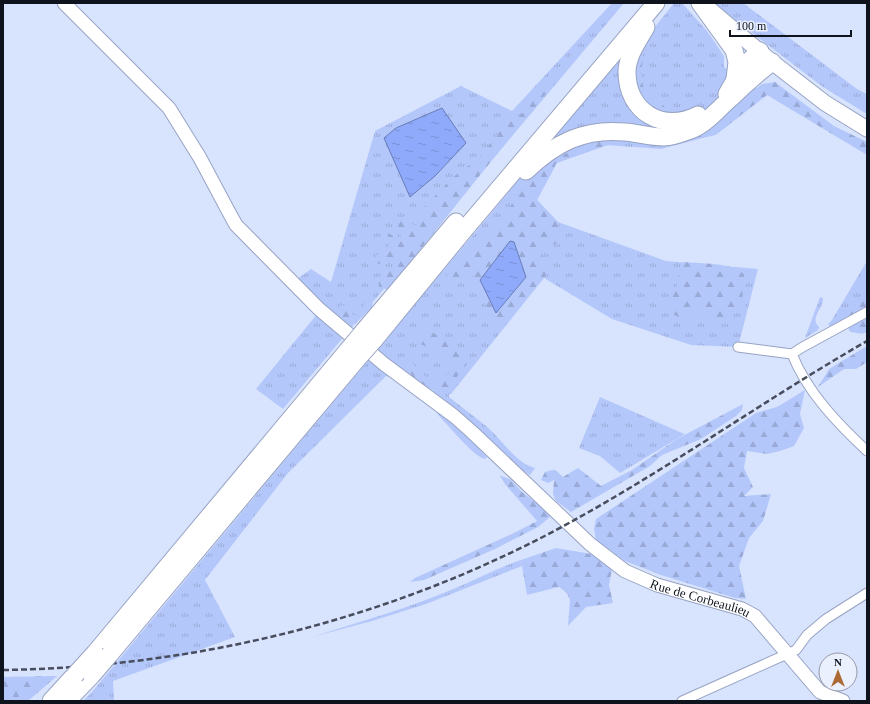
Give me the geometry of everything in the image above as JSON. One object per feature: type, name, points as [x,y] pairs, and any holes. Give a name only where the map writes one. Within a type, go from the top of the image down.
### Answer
[{"type":"highway","points":[[67,701],[92,675],[103,654],[362,346],[641,3]]},
{"type":"highway","points":[[362,346],[464,230],[656,3]]},
{"type":"highway","points":[[664,3],[637,42],[630,59],[627,72],[629,88],[634,101],[642,111],[653,118],[665,122],[677,122],[689,120],[703,113],[726,95],[743,66],[766,56]]},
{"type":"highway","points":[[701,3],[734,50],[737,62],[735,81]]},
{"type":"highway","points":[[464,230],[542,156],[562,143],[582,135],[599,131],[625,132],[665,138],[695,128],[712,116],[755,75],[766,56]]},
{"type":"highway","points":[[51,701],[75,675],[103,654]]},
{"type":"main road","points":[[701,3],[825,103],[867,129]]},
{"type":"street","name":"Rue de Corbeaulieu","points":[[64,3],[169,108],[200,158],[236,224],[319,309],[384,364],[471,430],[590,544],[625,570],[658,585],[742,609],[755,616],[787,654],[827,697]]},
{"type":"street","points":[[738,348],[792,354],[867,312]]},
{"type":"street","points":[[792,354],[804,379],[816,397],[867,452]]},
{"type":"street","points":[[682,701],[796,650],[807,635],[826,619],[867,594]]},
{"type":"green space","points":[[612,3],[624,3],[283,409],[256,389],[322,308],[297,279],[311,269],[331,282],[375,131],[461,86],[512,111]]},
{"type":"green space","points":[[674,3],[682,3],[707,31],[724,56],[724,67],[767,95],[717,134],[661,149],[606,145],[557,163],[537,200],[558,222],[666,261],[758,269],[738,347],[691,345],[612,319],[544,278],[451,394],[449,394],[449,397],[492,431],[514,456],[535,468],[530,475],[515,466],[433,395],[433,389],[386,376],[288,473],[205,580],[235,637],[113,681],[114,701],[83,701],[552,140],[621,59],[644,41]]},
{"type":"green space","points":[[713,3],[743,3],[857,89],[867,94],[867,114],[823,87]]},
{"type":"green space","points":[[579,49],[580,54],[565,69],[549,89],[548,80],[576,50]]},
{"type":"green space","points":[[641,55],[644,57],[641,75],[645,90],[650,101],[663,105],[666,108],[664,112],[646,106],[634,88],[635,57]]},
{"type":"green space","points":[[775,82],[834,126],[867,142],[867,155],[767,95],[715,135],[678,144],[712,130],[734,112],[754,90],[762,84]]},
{"type":"green space","points":[[549,89],[388,290],[379,287],[381,274],[396,265],[394,259],[387,263],[375,264],[376,255],[388,252],[389,240],[387,232],[397,239],[401,236],[396,220],[405,216],[412,224],[420,227],[425,206],[452,178],[480,157],[509,119],[522,114],[535,97]]},
{"type":"green space","points":[[601,139],[611,140],[611,144],[556,163],[537,200],[558,222],[562,232],[561,242],[548,246],[541,253],[546,276],[508,315],[496,321],[482,299],[474,276],[452,281],[446,276],[463,258],[493,231],[522,190],[547,164],[574,149]]},
{"type":"green space","points":[[867,261],[867,310],[828,325],[832,320]]},
{"type":"green space","points":[[684,262],[724,265],[732,267],[744,274],[742,303],[728,312],[727,324],[713,320],[708,313],[696,309],[693,316],[686,320],[672,314],[673,295],[677,286],[677,279]]},
{"type":"green space","points":[[820,297],[823,298],[823,302],[816,317],[816,324],[819,327],[818,330],[805,338]]},
{"type":"green space","points":[[373,298],[372,307],[355,324],[348,324],[339,315],[338,307],[343,305],[353,315],[358,315],[367,301]]},
{"type":"green space","points":[[867,299],[867,306],[834,326],[829,326],[829,323]]},
{"type":"green space","points":[[867,314],[867,332],[861,334],[849,331],[848,323]]},
{"type":"green space","points":[[421,331],[430,331],[451,343],[457,353],[467,364],[458,375],[449,392],[433,390],[423,385],[415,378],[405,365],[403,360],[415,365],[419,373],[436,381],[450,373],[448,360],[443,353],[420,344]]},
{"type":"green space","points":[[867,346],[867,362],[856,369],[844,369],[818,387],[829,369]]},
{"type":"green space","points":[[805,390],[800,414],[804,428],[794,446],[767,454],[747,451],[744,468],[753,487],[744,496],[771,494],[763,521],[749,538],[739,566],[746,599],[735,598],[661,575],[625,561],[596,540],[594,529],[596,519],[756,413],[777,407]]},
{"type":"green space","points":[[600,397],[685,434],[620,473],[600,456],[579,448]]},
{"type":"green space","points":[[743,404],[742,410],[736,416],[701,439],[662,455],[650,466],[571,512],[556,501],[553,494],[554,480],[548,483],[541,480],[545,472],[556,470],[563,477],[578,468],[601,486],[632,470],[677,439]]},
{"type":"green space","points":[[437,411],[442,411],[487,457],[485,459],[474,453],[438,415]]},
{"type":"green space","points":[[500,476],[510,479],[522,492],[544,509],[550,517],[538,527],[495,549],[424,580],[410,582],[415,578],[537,521],[505,484]]},
{"type":"green space","points":[[556,548],[597,555],[612,569],[609,585],[613,603],[586,607],[568,626],[570,600],[567,593],[559,587],[527,595],[521,560]]},
{"type":"green space","points":[[521,560],[522,566],[426,604],[372,621],[312,637],[434,597]]},
{"type":"green space","points":[[57,676],[28,701],[3,701],[3,677]]},
{"type":"water","points":[[442,108],[466,143],[435,176],[410,197],[384,138],[396,128]]},
{"type":"water","points":[[510,241],[514,242],[526,277],[496,313],[480,280]]},
{"type":"railway","points":[[3,670],[76,667],[150,659],[223,647],[295,631],[366,610],[435,586],[503,556],[569,523],[644,479],[829,363],[867,341]]}]
